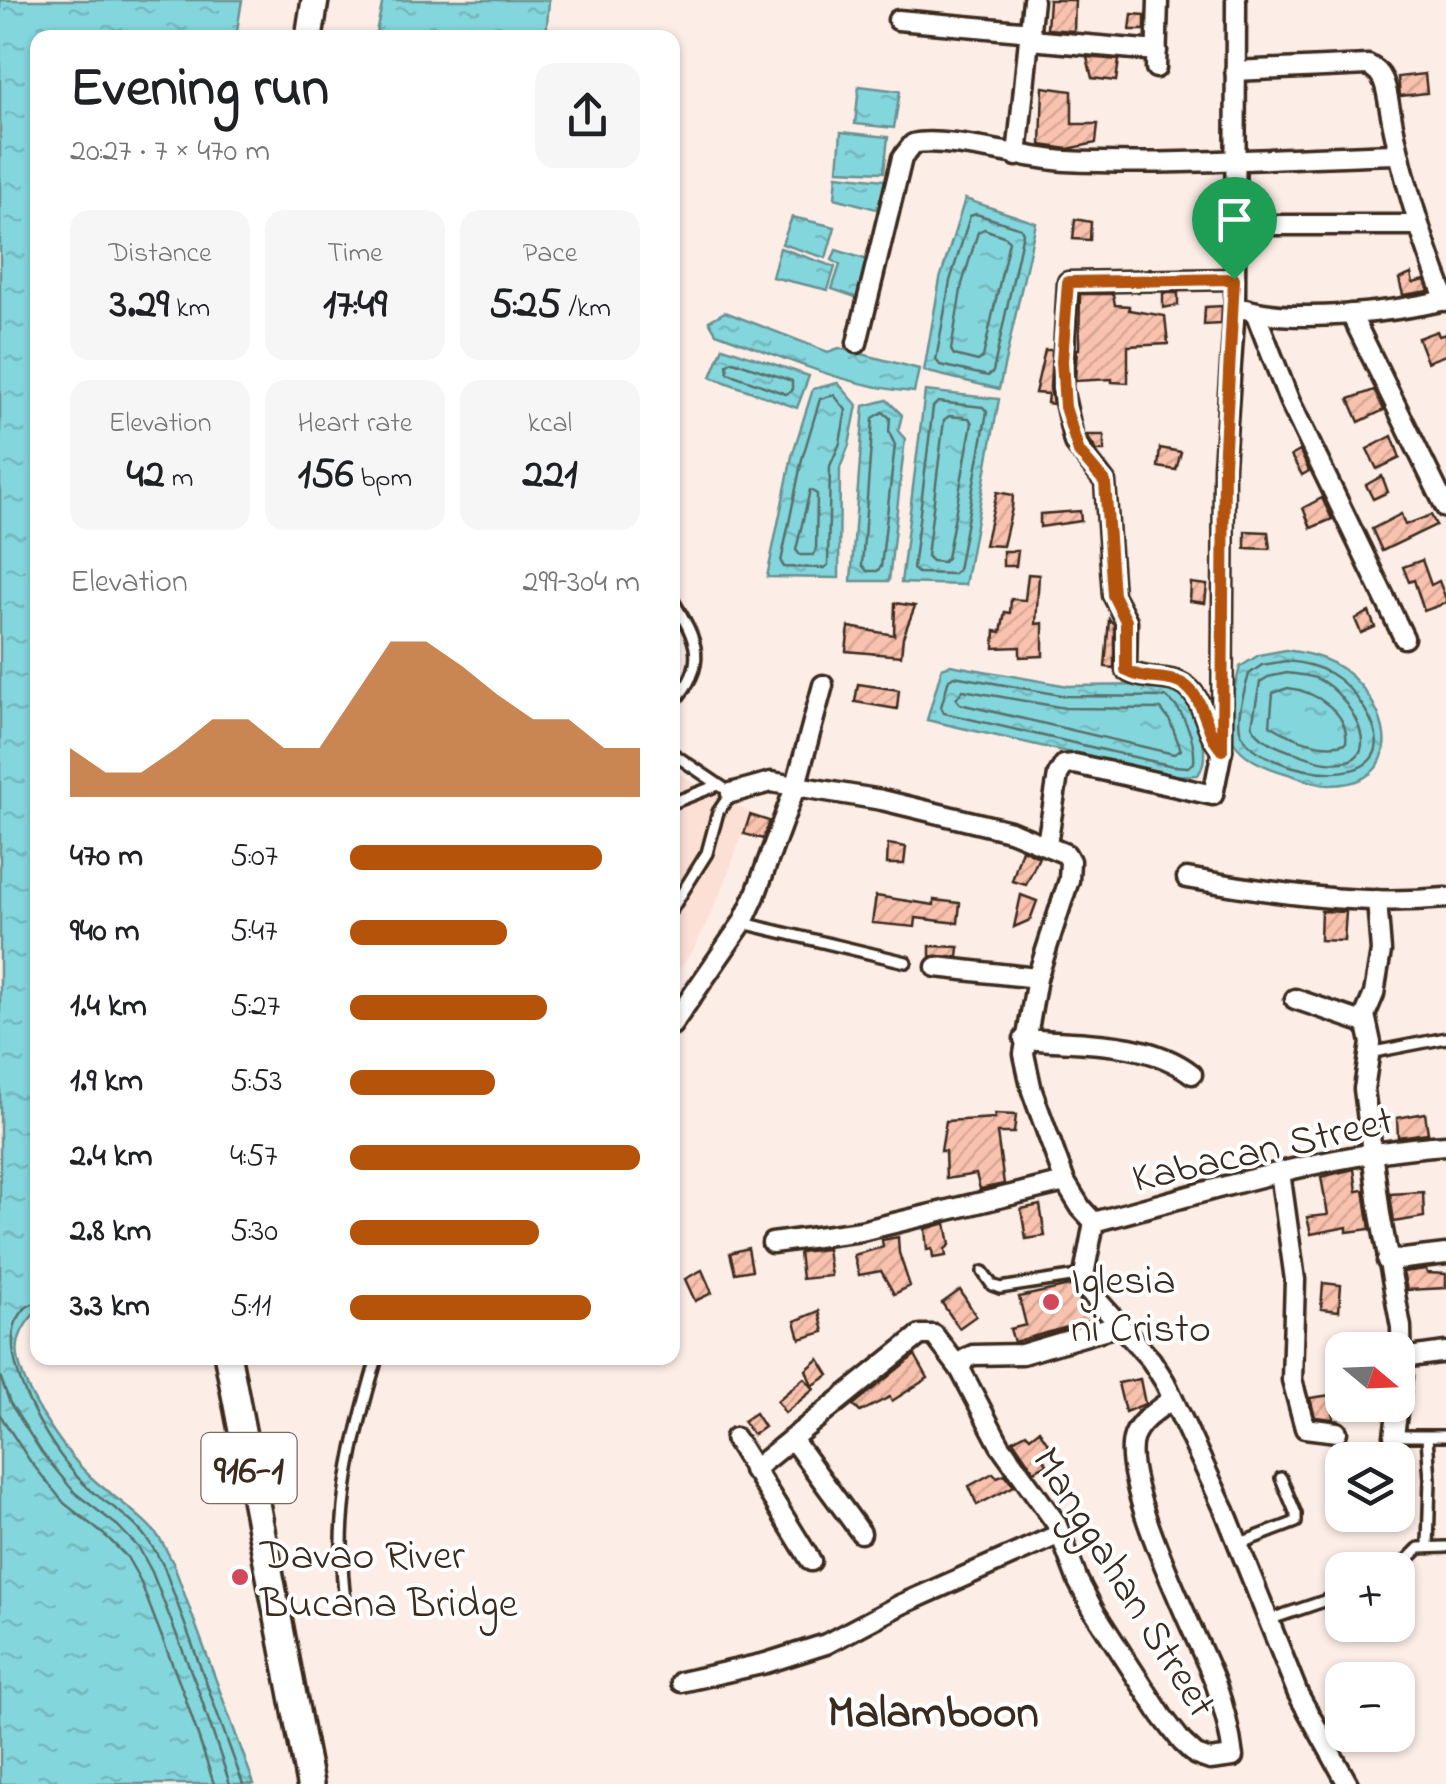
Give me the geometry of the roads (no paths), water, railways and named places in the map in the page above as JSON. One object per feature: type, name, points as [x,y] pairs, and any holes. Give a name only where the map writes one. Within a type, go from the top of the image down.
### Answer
[{"type":"main road","points":[[310,30],[315,0]]},
{"type":"main road","name":"916-1","points":[[229,1365],[310,1784]]},
{"type":"street","points":[[1017,156],[1033,0]]},
{"type":"street","points":[[898,20],[1031,36],[1156,59],[1158,0]]},
{"type":"street","points":[[1047,844],[1058,776],[1064,765],[1075,764],[1213,795],[1222,750],[1224,466],[1234,306],[1236,0]]},
{"type":"street","points":[[1234,306],[1255,312],[1351,314],[1446,301],[1417,225],[1397,154],[1385,85],[1377,69],[1368,65],[1235,72]]},
{"type":"street","points":[[857,344],[906,150],[923,141],[1017,156],[1092,162],[1397,154]]},
{"type":"street","points":[[1233,226],[1417,225]]},
{"type":"street","points":[[1222,750],[1187,687],[1136,676],[1126,670],[1126,621],[1113,595],[1105,482],[1074,442],[1065,407],[1062,361],[1068,282],[1234,279]]},
{"type":"street","points":[[1255,312],[1289,400],[1404,638]]},
{"type":"street","points":[[1351,314],[1446,508]]},
{"type":"street","points":[[680,1013],[743,922],[796,785],[822,684]]},
{"type":"street","points":[[724,789],[757,784],[796,785],[974,822],[1047,844],[1066,854],[1070,861],[1069,880],[1037,978],[1024,1054],[1032,1091],[1065,1182],[1094,1222],[1084,1274],[1090,1292],[1150,1360],[1172,1399],[1238,1544],[1298,1694],[1348,1784]]},
{"type":"street","points":[[1188,878],[1293,896],[1446,898]]},
{"type":"street","points":[[1365,1023],[1379,964],[1378,900]]},
{"type":"street","points":[[936,967],[1037,978]]},
{"type":"street","points":[[1295,999],[1365,1023],[1370,1032],[1364,1089],[1401,1332]]},
{"type":"street","points":[[1024,1039],[1145,1051],[1176,1062],[1192,1074]]},
{"type":"street","name":"Kabacan Street","points":[[1094,1222],[1280,1172],[1373,1152],[1446,1145]]},
{"type":"street","points":[[1280,1172],[1295,1280],[1292,1380],[1305,1428],[1337,1432]]},
{"type":"street","points":[[772,1244],[843,1234],[1065,1182]]},
{"type":"street","points":[[1388,1261],[1446,1254]]},
{"type":"street","points":[[960,1369],[965,1359],[973,1355],[1022,1354],[1117,1326]]},
{"type":"street","name":"Manggahan Street","points":[[792,1439],[926,1333],[937,1337],[960,1369],[1000,1445],[1056,1523],[1094,1611],[1182,1742],[1203,1758],[1233,1757],[1218,1693],[1158,1550],[1131,1458],[1136,1431],[1172,1399]]},
{"type":"street","points":[[1415,1356],[1446,1352]]},
{"type":"street","points":[[1394,1436],[1395,1422]]},
{"type":"street","points":[[735,1438],[811,1561]]},
{"type":"street","points":[[753,1470],[792,1439],[861,1533]]},
{"type":"street","points":[[682,1682],[813,1649],[1060,1534]]},
{"type":"lane","points":[[680,613],[689,628],[697,658],[680,694]]},
{"type":"lane","points":[[680,759],[724,789]]},
{"type":"lane","points":[[680,801],[724,789]]},
{"type":"lane","points":[[680,896],[707,854],[724,789]]},
{"type":"lane","points":[[743,922],[906,962]]},
{"type":"lane","points":[[1369,1053],[1446,1038]]},
{"type":"lane","points":[[984,1272],[992,1286],[1000,1288],[1084,1274]]},
{"type":"lane","points":[[346,1600],[340,1566],[343,1500],[375,1365]]},
{"type":"lane","points":[[1394,1436],[1446,1436]]},
{"type":"lane","points":[[1427,1436],[1428,1546]]},
{"type":"lane","points":[[1238,1544],[1296,1522],[1281,1478]]},
{"type":"lane","points":[[1415,1552],[1428,1546],[1446,1547]]},
{"type":"lane","points":[[1268,1620],[1325,1600]]},
{"type":"water","points":[[0,0],[242,0],[237,30],[30,30],[30,1319],[17,1350],[28,1388],[59,1440],[83,1469],[146,1523],[164,1546],[254,1784],[0,1784]]},
{"type":"water","points":[[383,0],[549,0],[547,30],[377,30]]},
{"type":"water","points":[[859,86],[900,91],[894,128],[855,124]]},
{"type":"water","points":[[841,132],[888,137],[884,172],[838,170]]},
{"type":"water","points":[[837,175],[885,180],[880,210],[835,198]]},
{"type":"water","points":[[965,199],[1036,223],[999,389],[924,371],[940,279]]},
{"type":"water","points":[[792,217],[835,227],[826,258],[782,244]]},
{"type":"water","points":[[780,248],[835,267],[828,290],[772,277]]},
{"type":"water","points":[[836,250],[868,260],[858,298],[832,289],[840,265],[832,260]]},
{"type":"water","points":[[725,312],[828,352],[839,348],[919,369],[914,392],[838,377],[716,333],[709,321]]},
{"type":"water","points":[[723,347],[809,376],[797,408],[711,377]]},
{"type":"water","points":[[838,383],[857,405],[840,468],[839,578],[767,577],[792,456],[813,389]]},
{"type":"water","points":[[925,391],[999,399],[965,585],[901,583]]},
{"type":"water","points":[[887,400],[902,415],[898,431],[905,439],[889,581],[851,581],[864,406]]},
{"type":"water","points":[[1286,650],[1334,663],[1369,697],[1378,713],[1384,744],[1382,757],[1364,777],[1329,785],[1313,782],[1256,762],[1234,742],[1229,715],[1240,667],[1259,655]]},
{"type":"water","points":[[950,665],[1068,686],[1157,685],[1171,689],[1186,701],[1197,721],[1203,744],[1202,766],[1198,775],[1172,776],[927,720],[942,668]]},
{"type":"place","name":"Iglesia ni Cristo","points":[[1051,1302]]},
{"type":"place","name":"Davao River Bucana Bridge","points":[[240,1577]]},
{"type":"district","name":"Malamboon","points":[[933,1710]]}]
